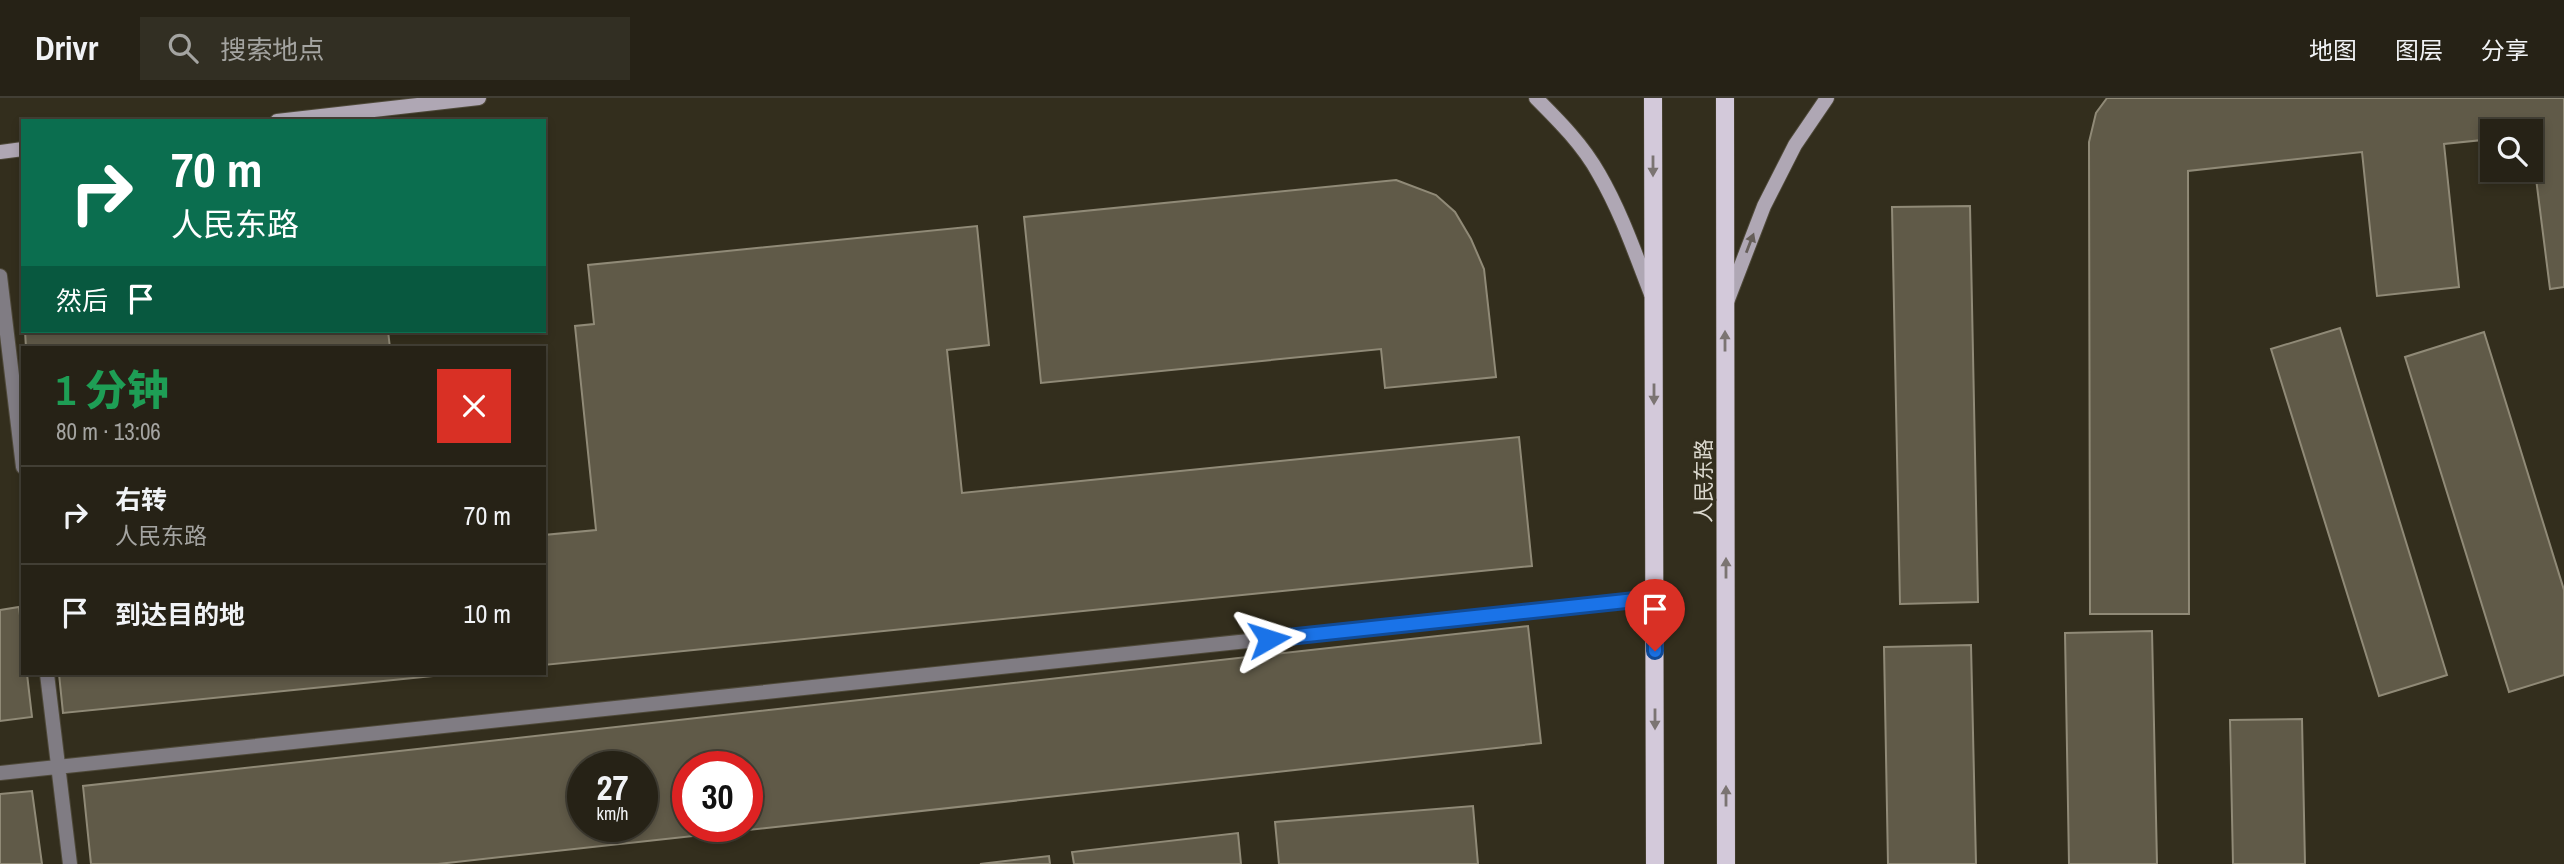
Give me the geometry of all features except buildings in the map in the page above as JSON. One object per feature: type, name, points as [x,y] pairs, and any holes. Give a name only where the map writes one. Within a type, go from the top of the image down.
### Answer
[{"type":"main road","points":[[295,119],[479,98]]},
{"type":"main road","points":[[1536,98],[1561,122],[1598,172],[1621,217],[1654,300]]},
{"type":"main road","points":[[1653,98],[1655,864]]},
{"type":"main road","name":"人民东路","points":[[1725,98],[1726,864]]},
{"type":"main road","points":[[1726,307],[1764,206],[1795,145],[1827,98]]},
{"type":"main road","points":[[0,152],[21,149]]},
{"type":"street","points":[[0,276],[21,450]]},
{"type":"street","points":[[0,773],[1654,598]]},
{"type":"street","points":[[47,675],[70,864]]},
{"type":"route","points":[[1269,639],[1654,598],[1655,651]]}]
